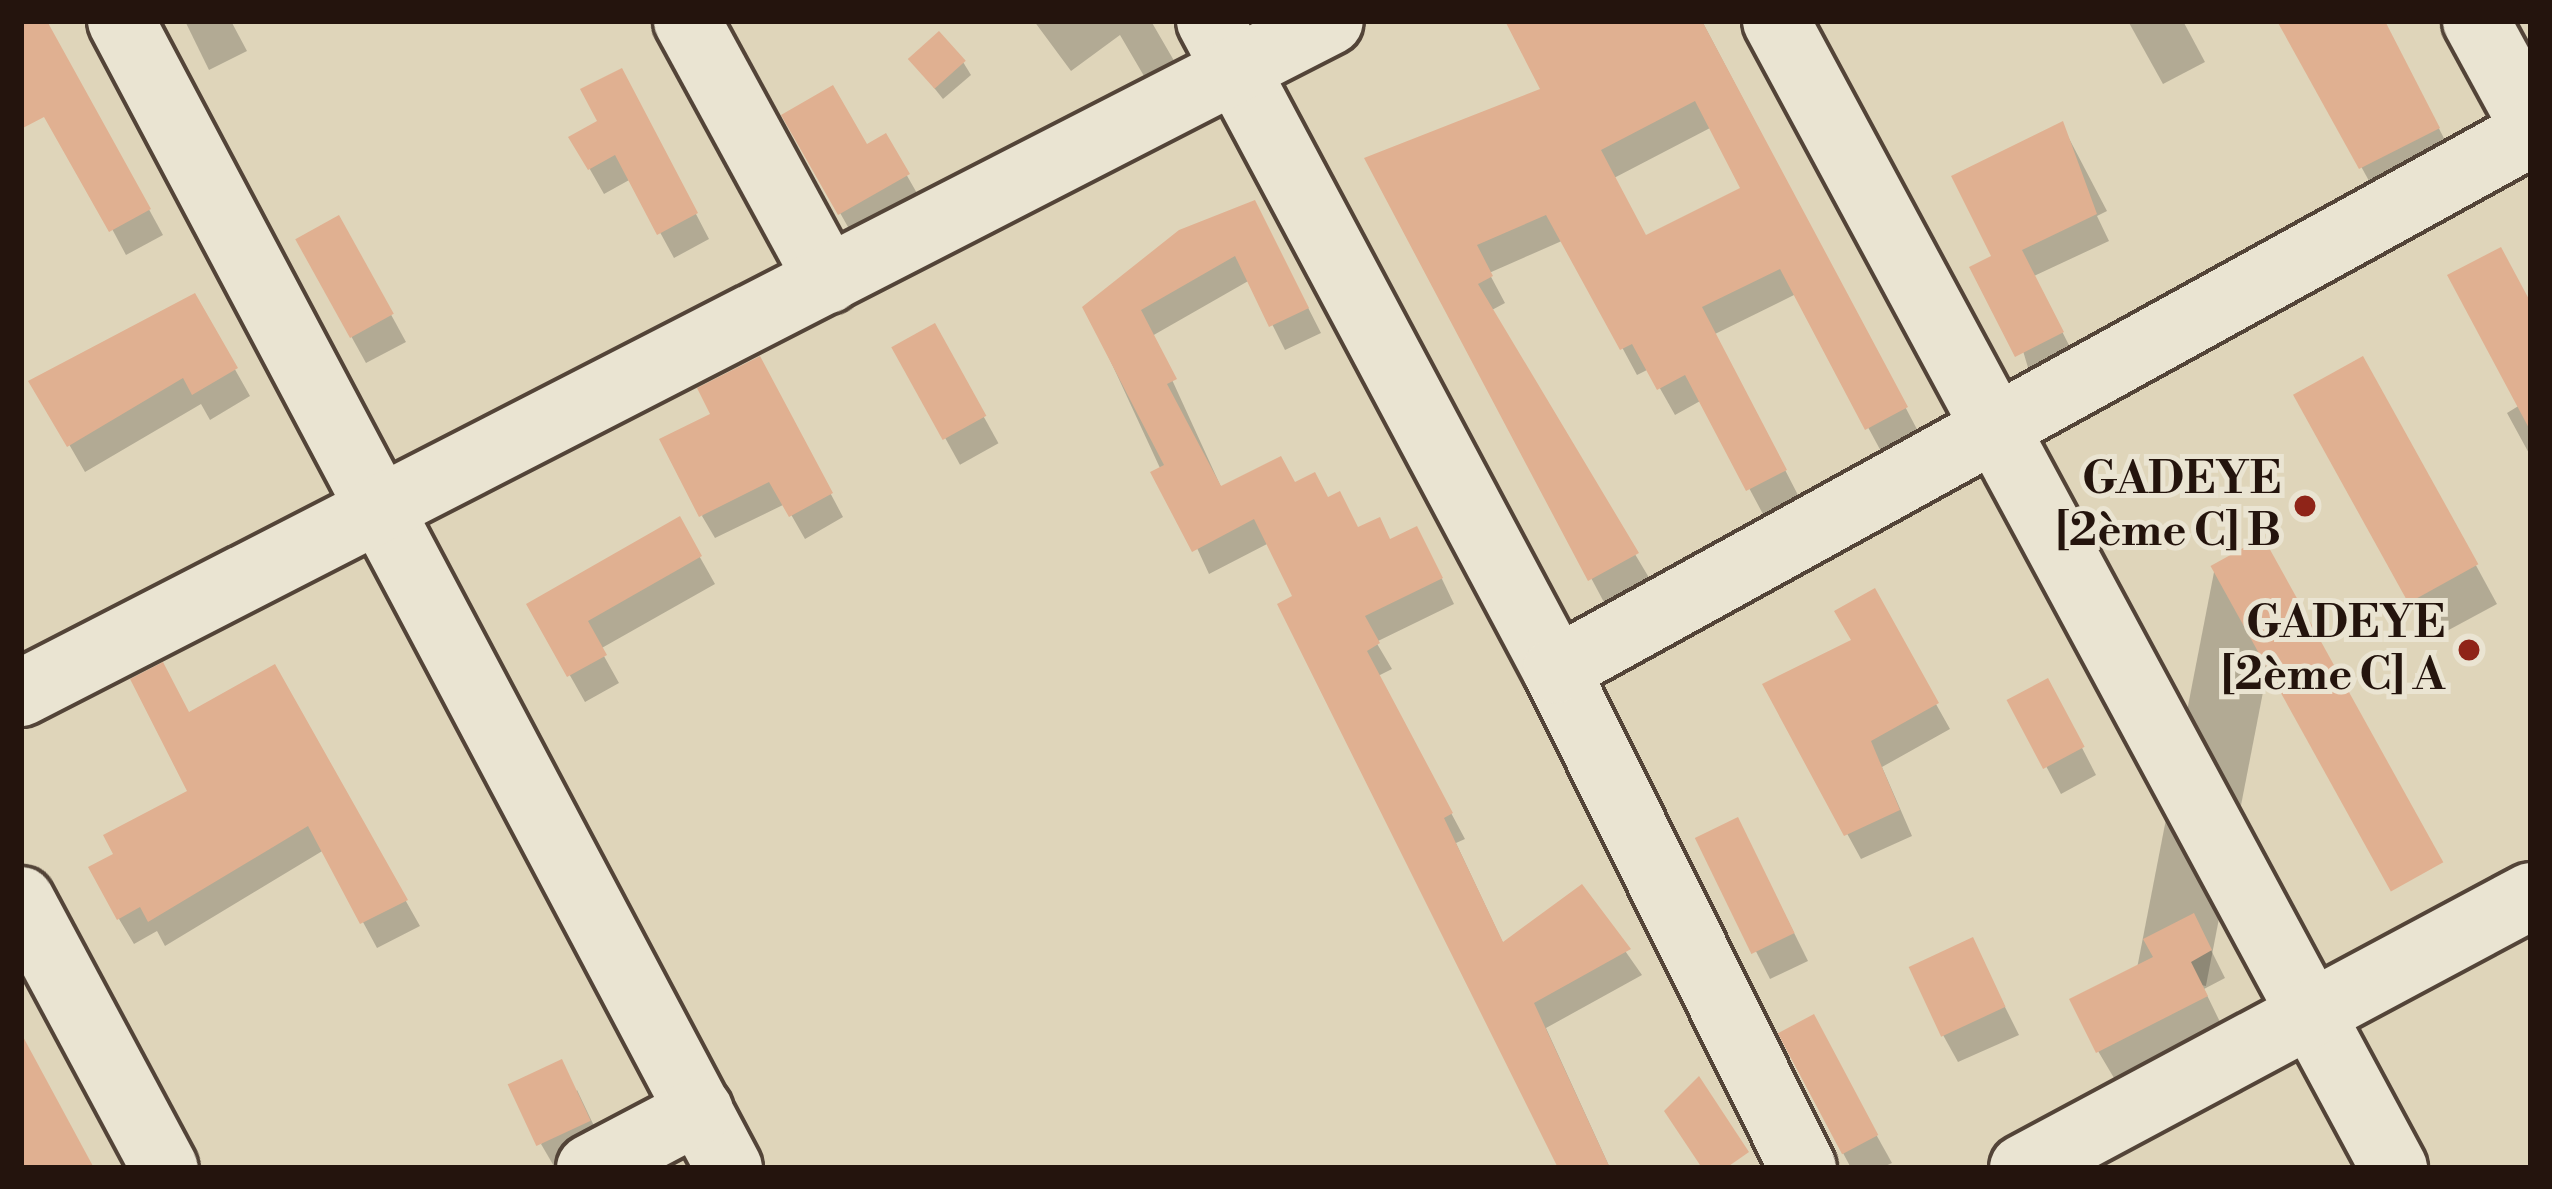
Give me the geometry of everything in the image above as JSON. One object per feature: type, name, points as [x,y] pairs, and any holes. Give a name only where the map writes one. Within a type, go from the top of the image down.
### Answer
[{"type":"street","points":[[121,21],[729,1168]]},
{"type":"street","points":[[687,21],[829,280]]},
{"type":"street","points":[[21,693],[829,280],[1224,47],[1330,21]]},
{"type":"street","points":[[1776,21],[2394,1168]]},
{"type":"street","points":[[2476,21],[2531,122]]},
{"type":"street","points":[[1224,47],[1556,670],[1803,1168]]},
{"type":"street","points":[[1556,670],[2531,133]]},
{"type":"street","points":[[2024,1168],[2531,896]]},
{"type":"street","points":[[21,900],[164,1168]]},
{"type":"street","points":[[590,1168],[700,1111]]},
{"type":"building","points":[[21,21],[47,21],[151,209],[109,232],[44,117],[21,129]]},
{"type":"building","points":[[1505,21],[1702,21],[1908,407],[1865,430],[1780,269],[1702,307],[1787,470],[1746,491],[1685,375],[1657,390],[1632,344],[1620,350],[1546,215],[1477,245],[1493,276],[1478,284],[1639,553],[1588,581],[1364,158],[1540,89]],"holes":[[[1695,101],[1740,188],[1646,235],[1601,150]]]},
{"type":"building","points":[[2277,21],[2385,21],[2440,128],[2359,169]]},
{"type":"building","points":[[939,31],[966,61],[935,89],[908,59]]},
{"type":"building","points":[[622,68],[698,213],[657,235],[615,155],[588,170],[568,137],[597,121],[580,89]]},
{"type":"building","points":[[833,85],[867,144],[886,133],[910,174],[838,215],[781,115]]},
{"type":"building","points":[[2063,121],[2097,214],[2022,250],[2064,332],[2015,357],[1969,267],[1991,256],[1951,176]]},
{"type":"building","points":[[1255,200],[1309,308],[1269,327],[1235,256],[1141,310],[1177,379],[1167,384],[1221,486],[1281,456],[1295,482],[1315,472],[1328,497],[1340,491],[1358,527],[1380,517],[1390,539],[1417,526],[1443,578],[1365,616],[1380,643],[1367,651],[1453,813],[1444,818],[1503,942],[1582,884],[1631,949],[1534,1003],[1610,1168],[1558,1168],[1277,604],[1292,596],[1254,519],[1192,552],[1150,472],[1164,465],[1082,307],[1179,230]]},
{"type":"building","points":[[339,215],[394,314],[350,338],[295,239]]},
{"type":"building","points":[[2501,247],[2531,303],[2531,432],[2447,275]]},
{"type":"building","points":[[195,293],[238,368],[192,395],[183,378],[67,447],[28,381]]},
{"type":"building","points":[[935,323],[986,416],[943,440],[891,347]]},
{"type":"building","points":[[760,356],[833,493],[789,517],[769,482],[699,517],[659,439],[710,414],[697,388]]},
{"type":"building","points":[[2363,356],[2478,564],[2408,603],[2293,395]]},
{"type":"building","points":[[680,516],[702,556],[588,621],[607,655],[567,677],[526,604]]},
{"type":"building","points":[[2263,537],[2443,862],[2391,891],[2211,566]]},
{"type":"building","points":[[1875,588],[1939,703],[1871,741],[1900,810],[1844,836],[1762,684],[1851,640],[1834,611]]},
{"type":"building","points":[[163,662],[189,712],[275,664],[408,900],[360,924],[308,826],[148,922],[140,907],[117,920],[88,867],[113,854],[103,835],[187,791],[130,679]]},
{"type":"building","points":[[2048,678],[2085,747],[2043,769],[2007,700]]},
{"type":"building","points":[[1738,817],[1795,933],[1751,954],[1695,838]]},
{"type":"building","points":[[2194,913],[2212,950],[2191,962],[2208,996],[2096,1053],[2069,999],[2153,957],[2143,939]]},
{"type":"building","points":[[1973,937],[2006,1007],[1941,1037],[1909,967]]},
{"type":"building","points":[[1814,1014],[1878,1135],[1842,1154],[1778,1033]]},
{"type":"building","points":[[21,1033],[94,1168],[21,1168]]},
{"type":"building","points":[[562,1059],[591,1121],[536,1146],[508,1084]]},
{"type":"building","points":[[1699,1076],[1749,1152],[1726,1168],[1702,1168],[1664,1111]]},
{"type":"place","name":"GADEYE [2ème C] B","points":[[2305,506]]},
{"type":"place","name":"GADEYE [2ème C] A","points":[[2469,650]]}]
